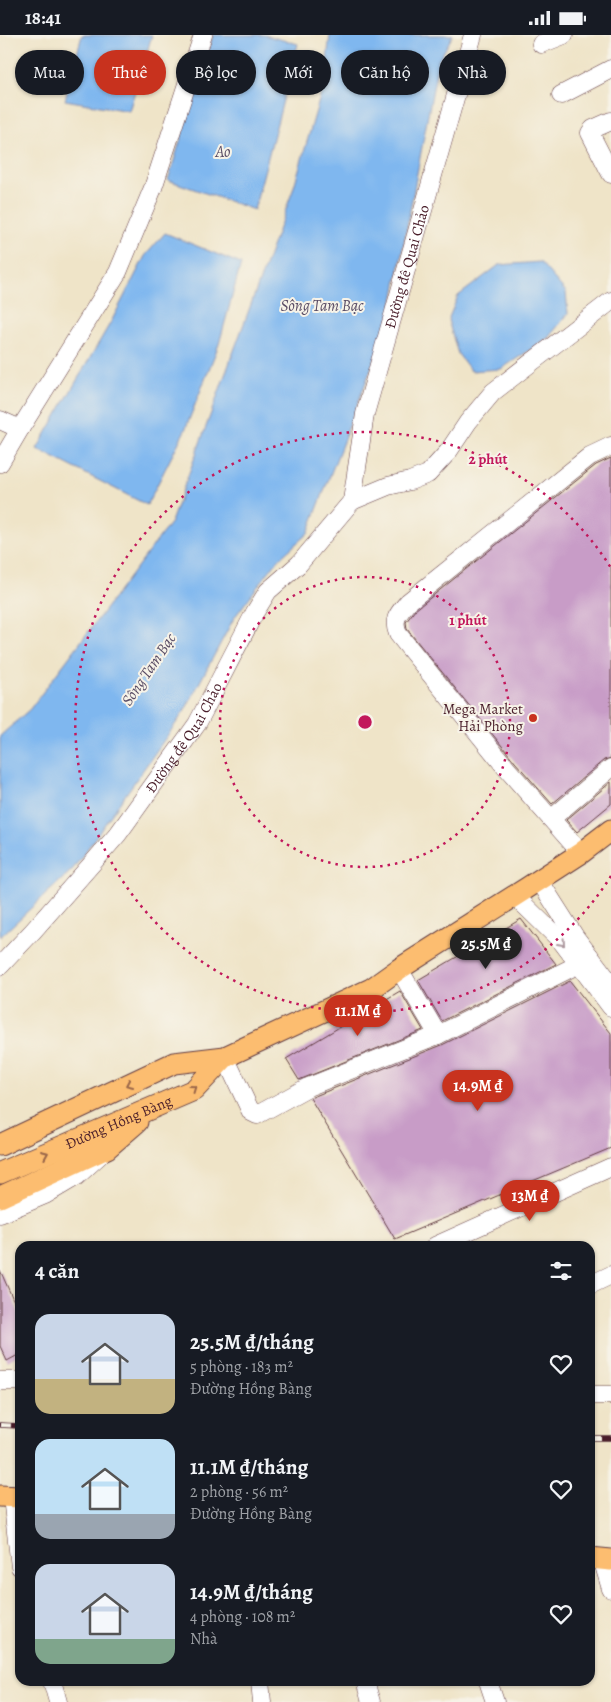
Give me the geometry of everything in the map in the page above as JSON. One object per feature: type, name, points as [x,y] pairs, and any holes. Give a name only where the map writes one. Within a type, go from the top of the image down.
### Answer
[{"type":"main road","name":"Đường Hồng Bàng","points":[[0,1145],[174,1063],[226,1057],[371,989],[399,969],[581,853],[611,831]]},
{"type":"main road","name":"Đường Hồng Bàng","points":[[0,1173],[194,1090],[226,1057]]},
{"type":"main road","points":[[0,1197],[108,1148],[150,1110]]},
{"type":"street","points":[[0,463],[118,272],[154,188],[202,35]]},
{"type":"street","name":"Đường đê Quai Chảo","points":[[352,501],[365,414],[473,35]]},
{"type":"street","points":[[541,44],[564,35]]},
{"type":"street","points":[[561,95],[611,69]]},
{"type":"street","points":[[611,121],[593,129],[590,133],[611,174]]},
{"type":"street","name":"Đường đê Quai Chảo","points":[[0,966],[118,834],[197,724],[255,612],[268,591],[299,564],[352,501],[388,486],[410,481],[428,474],[448,452],[468,422],[493,392],[611,301]]},
{"type":"street","points":[[0,420],[20,429]]},
{"type":"street","points":[[581,853],[506,769],[398,634],[395,626],[397,616],[408,602],[590,456],[611,446]]},
{"type":"street","points":[[551,819],[611,768]]},
{"type":"street","points":[[539,880],[576,938],[584,959],[611,1007]]},
{"type":"street","points":[[515,896],[562,942],[611,984]]},
{"type":"street","points":[[226,1057],[252,1112],[257,1115],[308,1087],[438,1035],[584,959]]},
{"type":"street","points":[[399,969],[438,1035]]},
{"type":"street","points":[[0,1214],[45,1195],[77,1176],[108,1148]]},
{"type":"street","points":[[446,1241],[611,1167]]},
{"type":"street","points":[[0,1381],[15,1381]]},
{"type":"street","points":[[595,1395],[611,1395]]},
{"type":"street","points":[[8,1495],[15,1537]]},
{"type":"street","points":[[601,1559],[611,1589]]},
{"type":"street","points":[[53,1686],[58,1702]]},
{"type":"street","points":[[260,1686],[262,1702]]},
{"type":"street","points":[[366,1686],[371,1702]]},
{"type":"street","points":[[490,1686],[495,1702]]},
{"type":"water","points":[[82,35],[152,35],[147,50],[94,50],[94,95],[134,95],[129,111],[65,100],[66,95],[84,95],[84,50],[78,50]]},
{"type":"water","name":"Ao","points":[[213,35],[264,35],[298,44],[296,50],[266,50],[266,95],[284,95],[254,210],[168,180],[194,95],[256,95],[256,50],[208,50]]},
{"type":"water","name":"Sông Tam Bạc","points":[[330,35],[453,35],[445,50],[439,50],[439,60],[389,322],[308,533],[277,561],[234,618],[184,712],[73,869],[0,937],[0,736],[30,709],[171,522],[293,190],[321,95],[331,95],[331,50],[328,50]]},
{"type":"water","points":[[165,233],[241,264],[219,344],[185,430],[147,505],[37,449],[112,320],[145,256]]},
{"type":"water","points":[[540,262],[566,292],[568,314],[548,338],[501,369],[471,371],[458,354],[448,320],[458,296],[499,265]]},
{"type":"building","name":"Mega Market Hải Phòng","points":[[611,458],[611,758],[604,760],[552,804],[515,762],[407,629],[406,622],[415,610],[596,465]]},
{"type":"building","points":[[611,782],[611,804],[577,832],[566,820]]},
{"type":"building","points":[[521,919],[556,964],[442,1021],[418,980]]},
{"type":"building","points":[[570,981],[611,1033],[611,1148],[395,1239],[310,1098],[442,1045]]},
{"type":"building","points":[[400,991],[423,1030],[299,1080],[286,1059]]},
{"type":"building","points":[[0,1270],[15,1304],[15,1357],[7,1361],[0,1346]]},
{"type":"railway","points":[[0,1425],[15,1426]]},
{"type":"railway","points":[[595,1438],[611,1438]]},
{"type":"place","name":"Mega Market Hải Phòng","points":[[533,718]]}]
